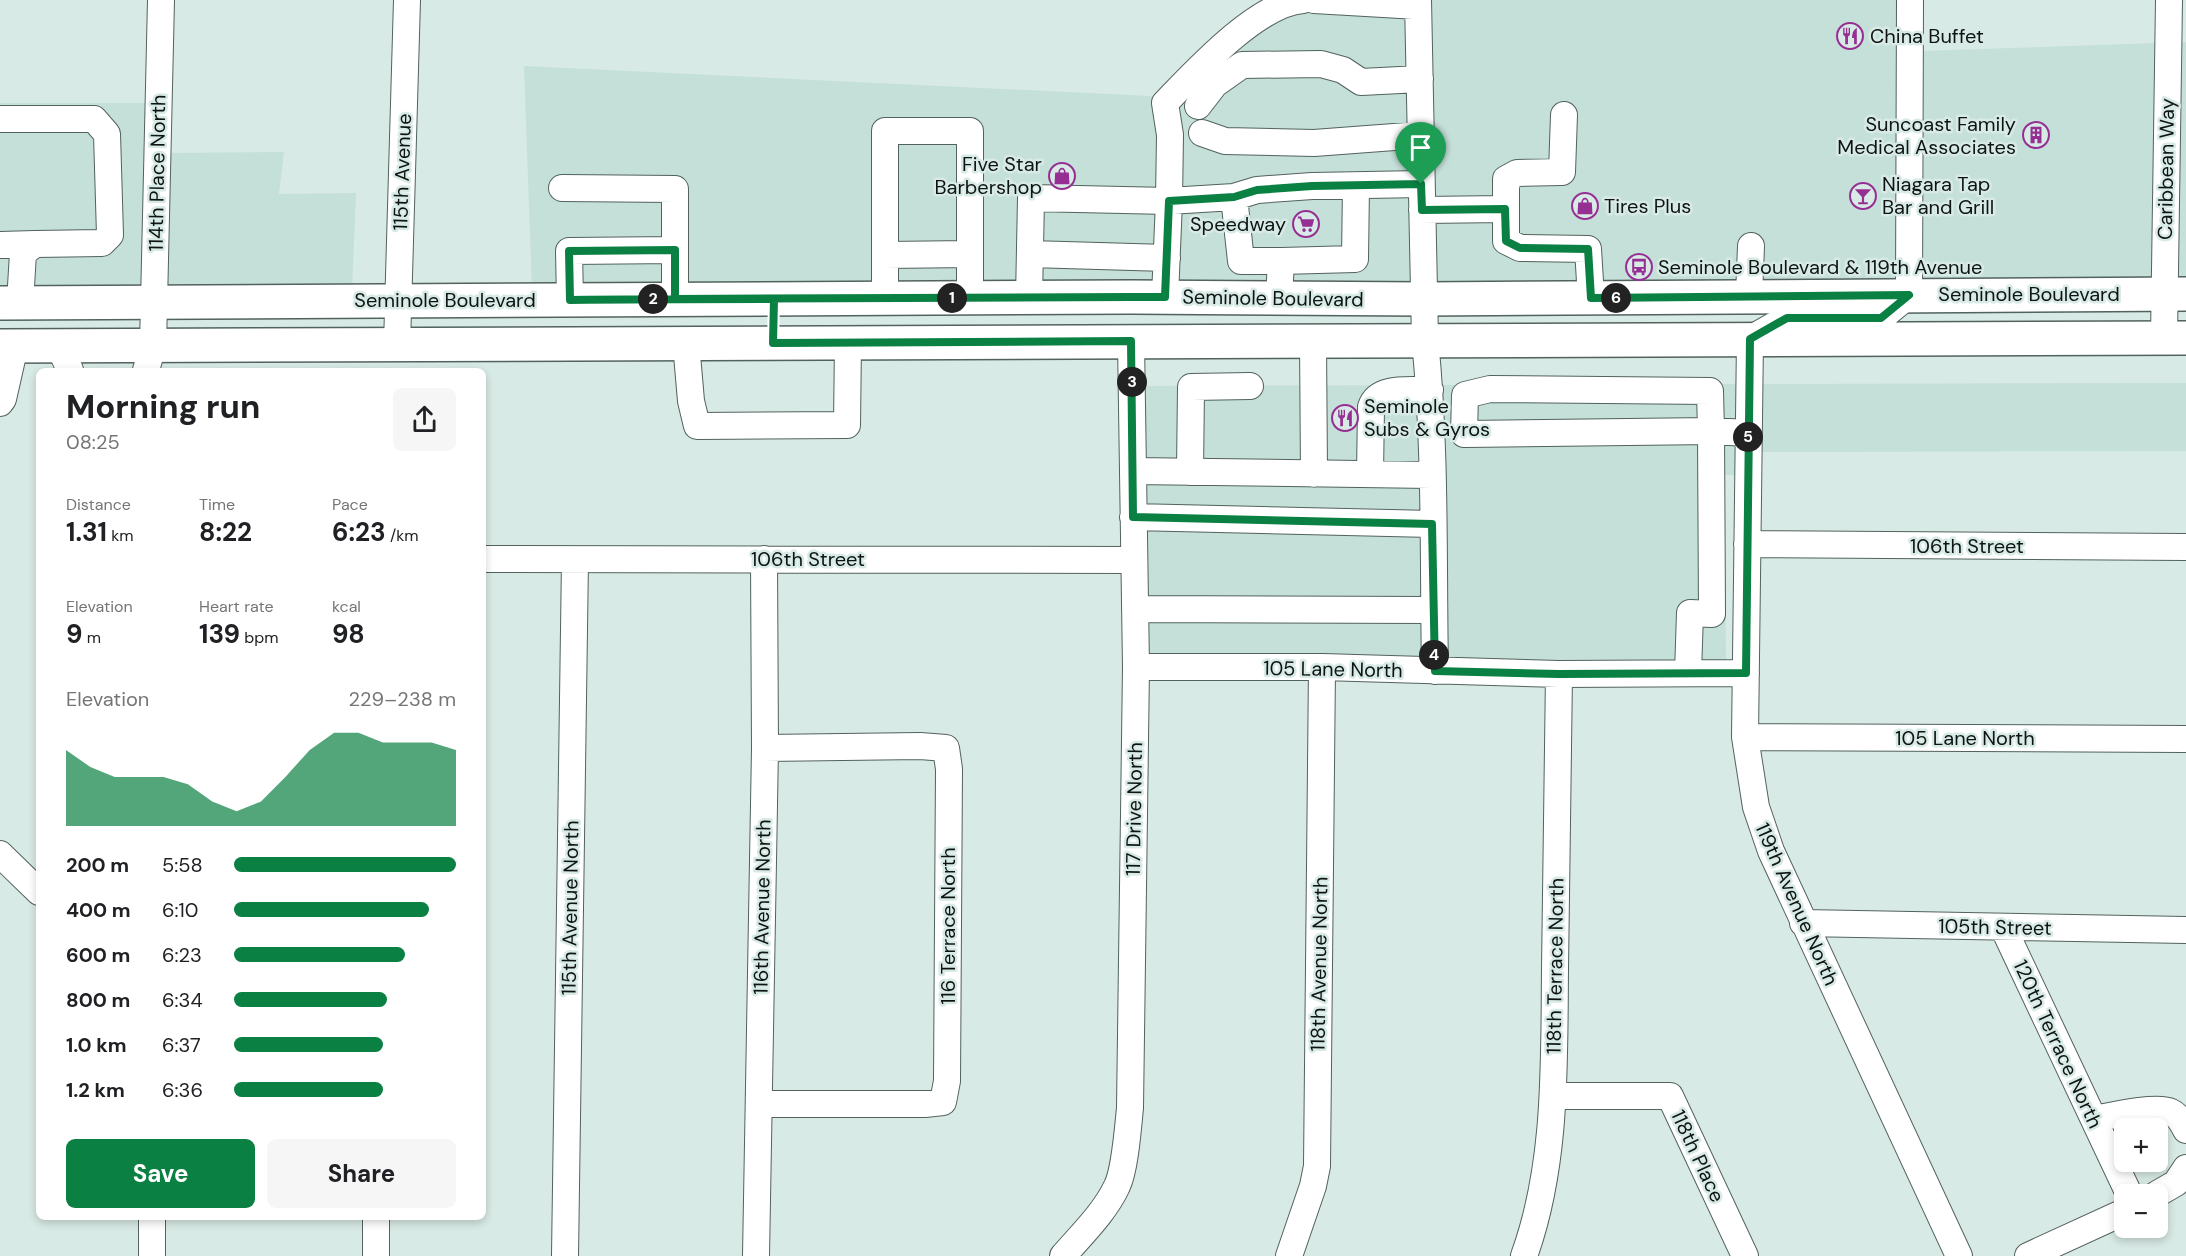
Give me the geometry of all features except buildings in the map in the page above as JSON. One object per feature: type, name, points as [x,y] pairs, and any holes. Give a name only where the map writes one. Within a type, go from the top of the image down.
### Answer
[{"type":"main road","name":"Seminole Boulevard","points":[[10,303],[1029,297],[1424,299],[2175,294]]},
{"type":"main road","points":[[773,343],[774,299]]},
{"type":"main road","name":"Seminole Boulevard","points":[[8,346],[64,358],[149,358],[397,345],[2175,338]]},
{"type":"street","name":"114th Place North","points":[[149,358],[154,303],[161,0]]},
{"type":"street","name":"115th Avenue","points":[[397,345],[407,0]]},
{"type":"street","points":[[1165,297],[1170,135],[1165,103],[1220,49],[1258,19],[1290,1],[1303,0]]},
{"type":"street","points":[[1314,0],[1418,3],[1425,340],[1431,416],[1435,671]]},
{"type":"street","points":[[1750,339],[1787,318],[1881,318],[1909,295],[1910,0]]},
{"type":"street","name":"Caribbean Way","points":[[2169,0],[2177,52],[2175,338]]},
{"type":"street","points":[[1198,106],[1215,84],[1242,65],[1321,64],[1343,70],[1361,82],[1420,79]]},
{"type":"street","points":[[1564,115],[1562,172],[1517,173],[1506,179],[1506,241],[1520,248],[1588,249],[1591,298]]},
{"type":"street","points":[[0,119],[94,119],[107,134],[110,235],[102,243],[0,245]]},
{"type":"street","points":[[885,298],[885,131],[970,131],[970,298]]},
{"type":"street","points":[[1202,133],[1225,141],[1303,142],[1420,135]]},
{"type":"street","points":[[1029,297],[1031,198],[1169,201],[1234,197],[1257,190],[1421,184]]},
{"type":"street","points":[[1234,197],[1241,261],[1355,260],[1356,186]]},
{"type":"street","points":[[562,188],[675,189],[675,299]]},
{"type":"street","points":[[1422,210],[1505,209]]},
{"type":"street","points":[[10,303],[23,253],[35,244]]},
{"type":"street","points":[[1749,296],[1751,246]]},
{"type":"street","points":[[570,300],[569,251],[675,250]]},
{"type":"street","points":[[885,255],[970,254]]},
{"type":"street","points":[[1030,255],[1167,258]]},
{"type":"street","points":[[1279,298],[1281,261]]},
{"type":"street","name":"119th Avenue North","points":[[1750,339],[1745,737],[1755,807],[1771,851],[1803,923],[1959,1256]]},
{"type":"street","name":"117 Drive North","points":[[1063,1256],[1094,1222],[1118,1185],[1130,1108],[1136,667],[1131,341]]},
{"type":"street","points":[[1313,341],[1314,474]]},
{"type":"street","points":[[686,343],[691,401],[697,426],[847,425],[848,343]]},
{"type":"street","points":[[0,403],[3,399],[8,346]]},
{"type":"street","points":[[1190,472],[1191,387],[1250,386]]},
{"type":"street","points":[[1688,673],[1690,613],[1712,614],[1710,431],[1710,391],[1490,389],[1465,395],[1464,434],[1710,431],[1748,433]]},
{"type":"street","points":[[1370,474],[1373,400],[1384,392],[1430,390]]},
{"type":"street","points":[[1431,416],[1464,416]]},
{"type":"street","points":[[1133,471],[1432,475]]},
{"type":"street","points":[[1133,517],[1432,524]]},
{"type":"street","name":"106th Street","points":[[1747,544],[2186,547]]},
{"type":"street","name":"106th Street","points":[[486,559],[1134,560]]},
{"type":"street","name":"116th Avenue North","points":[[756,1256],[765,748],[764,559]]},
{"type":"street","name":"115th Avenue North","points":[[565,1256],[575,560]]},
{"type":"street","points":[[1135,609],[1434,610]]},
{"type":"street","name":"105 Lane North","points":[[1136,667],[1322,667],[1559,674],[1746,673]]},
{"type":"street","name":"118th Avenue North","points":[[1289,1256],[1313,1186],[1317,1166],[1322,667]]},
{"type":"street","name":"118th Terrace North","points":[[1524,1256],[1533,1231],[1543,1186],[1553,1096],[1559,674]]},
{"type":"street","name":"105 Lane North","points":[[1745,737],[2186,739]]},
{"type":"street","name":"116 Terrace North","points":[[760,1104],[925,1104],[943,1102],[947,1082],[949,769],[946,748],[921,746],[765,748]]},
{"type":"street","points":[[0,854],[36,889]]},
{"type":"street","name":"105th Street","points":[[1803,923],[2186,930]]},
{"type":"street","name":"120th Terrace North","points":[[2003,927],[2124,1184]]},
{"type":"street","name":"118th Place","points":[[1553,1096],[1670,1096],[1745,1256]]},
{"type":"street","points":[[2094,1119],[2151,1110],[2170,1112],[2183,1123],[2186,1130]]},
{"type":"street","points":[[2168,1188],[2176,1183],[2186,1168]]},
{"type":"street","points":[[2028,1256],[2114,1217]]},
{"type":"street","points":[[152,1220],[152,1256]]},
{"type":"street","points":[[376,1220],[376,1256]]},
{"type":"shaded area","points":[[1266,0],[1408,0],[1413,290],[532,290],[524,66],[1171,97]]},
{"type":"shaded area","points":[[1429,0],[1922,0],[1922,51],[2157,43],[2153,284],[1760,286],[1762,237],[1741,236],[1738,287],[1435,290]]},
{"type":"shaded area","points":[[2186,42],[2186,284],[2175,284],[2179,43]]},
{"type":"shaded area","points":[[0,103],[148,103],[143,293],[0,293]]},
{"type":"shaded area","points":[[284,152],[279,194],[356,193],[352,291],[165,293],[168,153]]},
{"type":"shaded area","points":[[2186,383],[2186,451],[1761,452],[1760,384]]},
{"type":"shaded area","points":[[1738,384],[1737,475],[1724,475],[1726,664],[1146,657],[1143,386]]},
{"type":"place","name":"China Buffet","points":[[1850,36]]},
{"type":"place","name":"Suncoast Family Medical Associates","points":[[2036,135]]},
{"type":"place","name":"Five Star Barbershop","points":[[1062,176]]},
{"type":"place","name":"Niagara Tap Bar and Grill","points":[[1863,196]]},
{"type":"place","name":"Tires Plus","points":[[1585,206]]},
{"type":"place","name":"Speedway","points":[[1306,224]]},
{"type":"place","name":"Seminole Boulevard & 119th Avenue","points":[[1639,267]]},
{"type":"place","name":"Seminole Subs & Gyros","points":[[1345,418]]},
{"type":"route","points":[[1421,184],[1422,210],[1505,209],[1506,241],[1520,248],[1588,249],[1591,298],[1909,295],[1881,318],[1787,318],[1750,339],[1746,673],[1559,674],[1435,671],[1432,524],[1133,517],[1131,341],[773,343],[774,299],[570,300],[569,251],[675,250],[675,299],[1165,297],[1169,201],[1234,197],[1257,190],[1312,186],[1421,184]]}]
